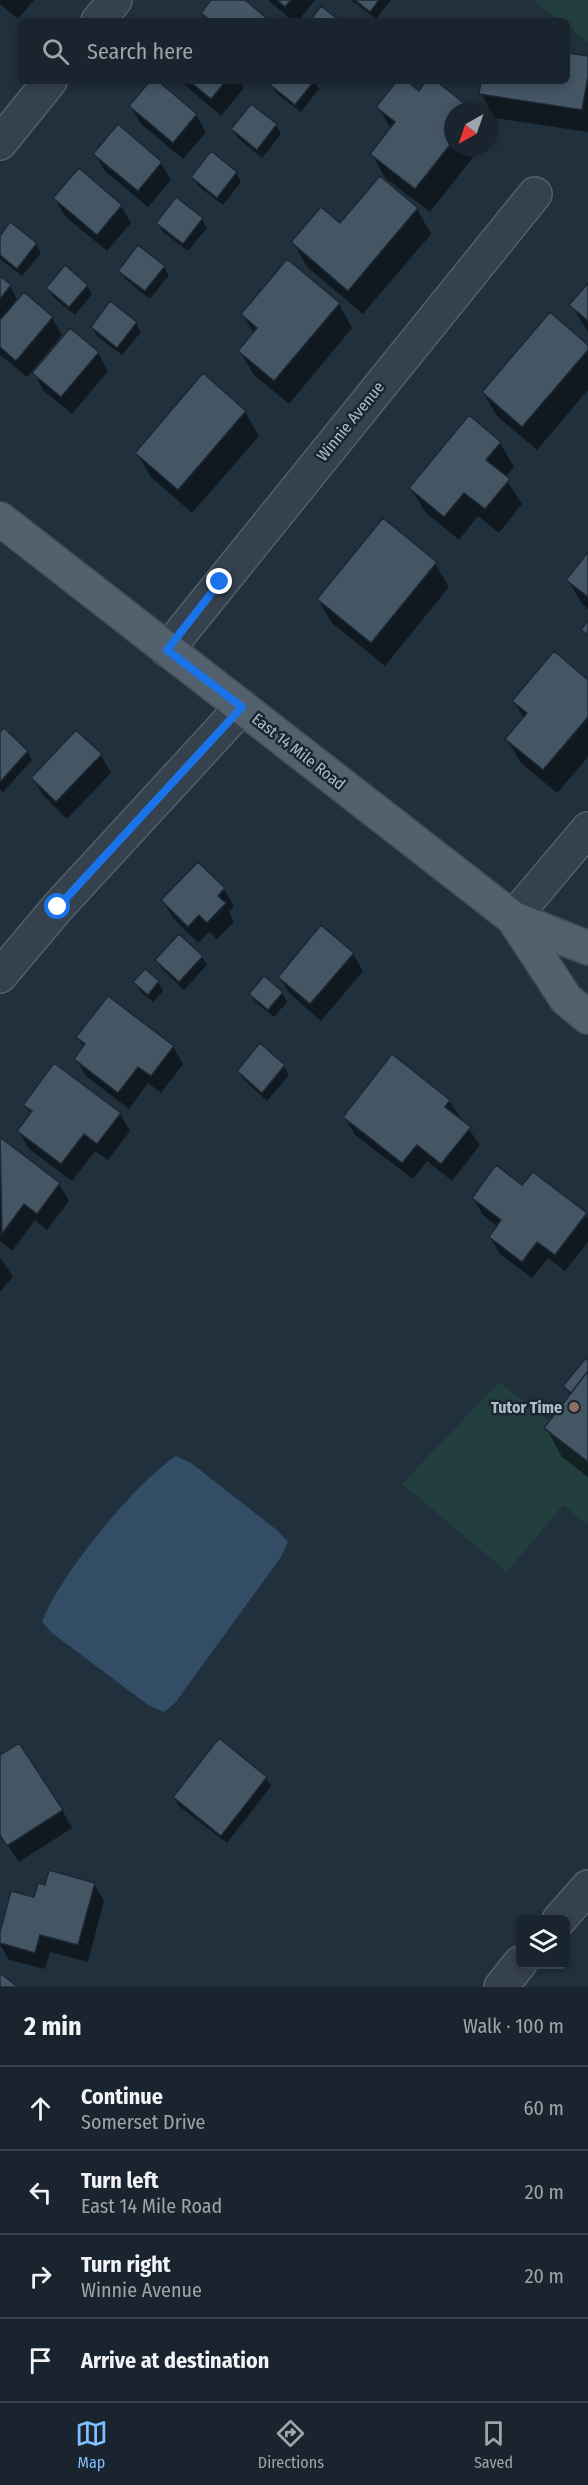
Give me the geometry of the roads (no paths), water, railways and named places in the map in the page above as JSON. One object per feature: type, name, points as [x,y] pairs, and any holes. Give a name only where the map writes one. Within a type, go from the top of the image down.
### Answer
[{"type":"main road","name":"East 14 Mile Road","points":[[0,519],[513,918],[588,948]]},
{"type":"main road","name":"East 14 Mile Road","points":[[513,918],[566,999],[588,1017]]},
{"type":"street","points":[[100,18],[115,0]]},
{"type":"street","points":[[0,143],[48,84]]},
{"type":"street","name":"Winnie Avenue","points":[[167,650],[535,194]]},
{"type":"street","points":[[0,976],[58,907],[242,707]]},
{"type":"street","points":[[513,918],[588,828]]},
{"type":"street","points":[[563,1915],[588,1887]]},
{"type":"street","points":[[501,1987],[516,1968]]},
{"type":"water","points":[[176,1456],[191,1463],[278,1531],[288,1542],[281,1557],[175,1703],[164,1712],[148,1705],[52,1633],[42,1622],[64,1581],[100,1532],[140,1487]]},
{"type":"place","name":"Tutor Time","points":[[574,1407]]}]
